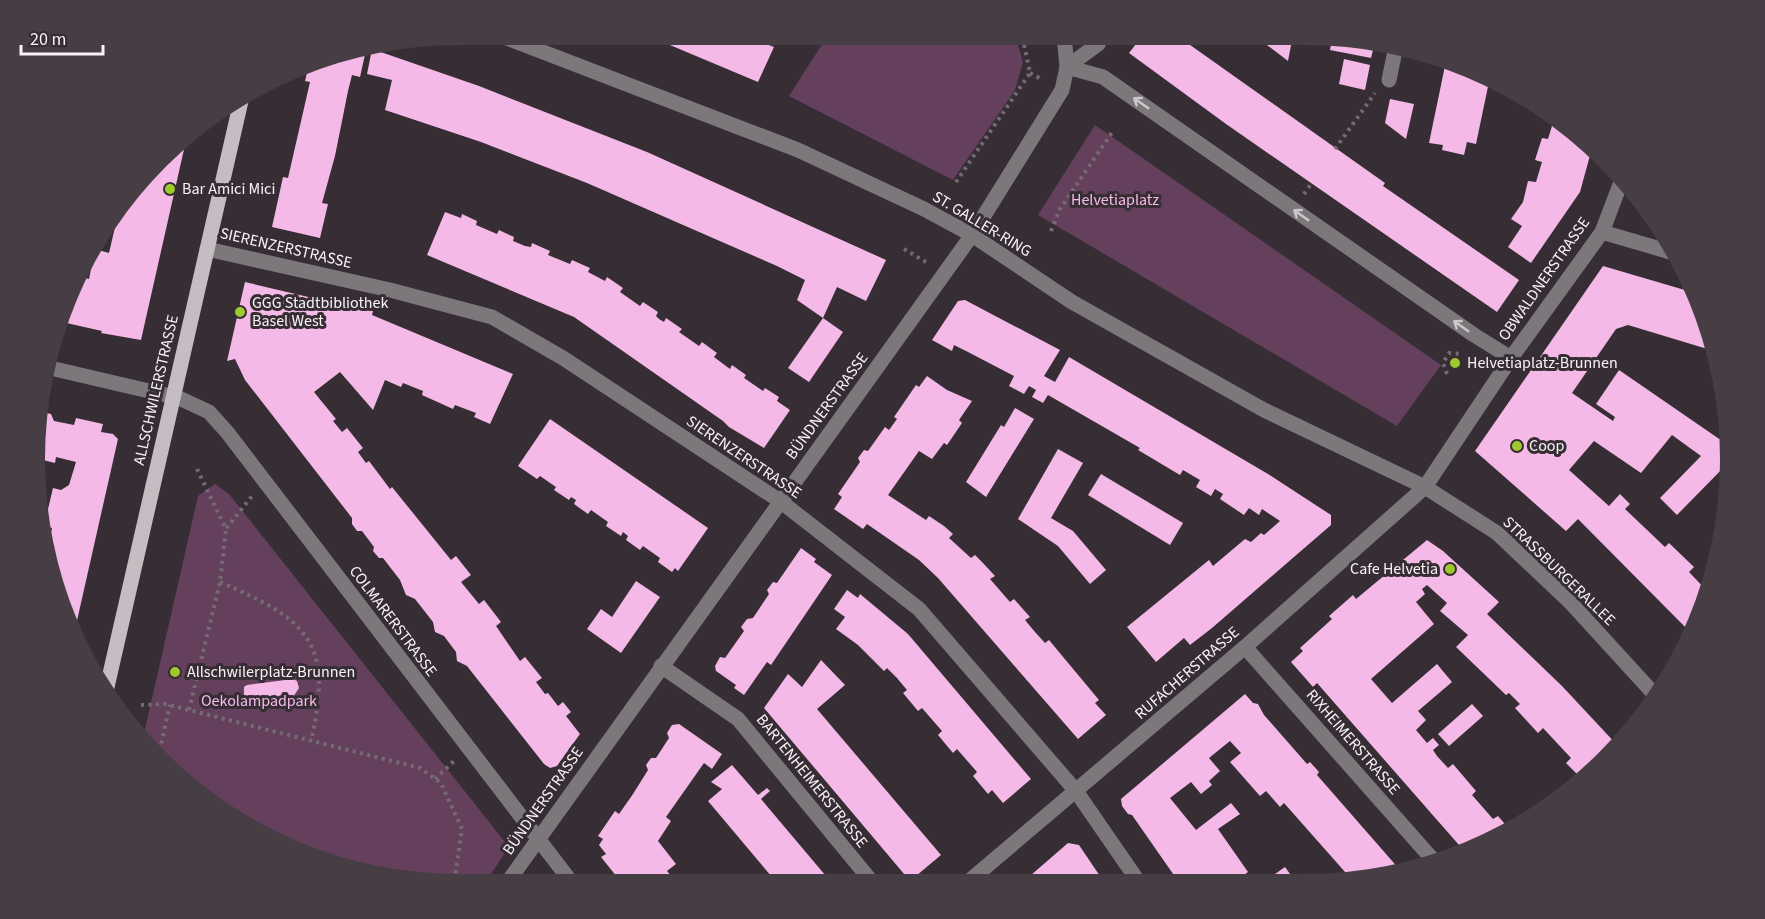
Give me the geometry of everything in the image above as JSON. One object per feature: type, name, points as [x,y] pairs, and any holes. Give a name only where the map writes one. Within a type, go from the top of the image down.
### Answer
[{"type":"main road","name":"ALLSCHWILERSTRASSE","points":[[108,678],[239,109]]},
{"type":"street","name":"ST. GALLER-RING","points":[[527,45],[798,150],[924,209],[972,235],[1072,302],[1264,410],[1425,487]]},
{"type":"street","points":[[1065,45],[1067,67]]},
{"type":"street","points":[[1067,67],[1097,45]]},
{"type":"street","points":[[1389,80],[1394,55]]},
{"type":"street","name":"BÜNDNERSTRASSE","points":[[513,874],[972,235],[1062,90],[1067,67]]},
{"type":"street","points":[[1067,67],[1103,77],[1474,336],[1510,358]]},
{"type":"street","name":"OBWALDNERSTRASSE","points":[[1425,487],[1510,358],[1602,232],[1619,188]]},
{"type":"street","points":[[1602,232],[1663,250]]},
{"type":"street","name":"SIERENZERSTRASSE","points":[[207,249],[390,290],[492,317],[564,358],[780,501],[919,609],[1076,791],[1133,874]]},
{"type":"street","name":"COLMARERSTRASSE","points":[[55,369],[173,396],[209,412],[228,432],[565,874]]},
{"type":"street","name":"RUFACHERSTRASSE","points":[[977,874],[1245,647],[1425,487]]},
{"type":"street","name":"STRASSBURGERALLEE","points":[[1425,487],[1497,533],[1570,602],[1650,690]]},
{"type":"street","name":"RIXHEIMERSTRASSE","points":[[1245,647],[1429,855]]},
{"type":"street","name":"BARTENHEIMERSTRASSE","points":[[661,666],[738,719],[865,874]]},
{"type":"path","points":[[956,182],[1030,73],[1024,45]]},
{"type":"path","points":[[1335,148],[1361,111]]},
{"type":"path","points":[[1051,231],[1060,209],[1113,131]]},
{"type":"path","points":[[1308,189],[1311,184]]},
{"type":"path","points":[[1447,374],[1443,363],[1449,353],[1462,354]]},
{"type":"path","points":[[189,710],[220,582],[226,529],[197,469]]},
{"type":"path","points":[[226,529],[264,482]]},
{"type":"path","points":[[220,582],[260,599],[291,618],[307,638],[321,670],[320,702],[311,741]]},
{"type":"path","points":[[141,705],[170,705],[420,768],[441,783],[462,829],[455,874]]},
{"type":"path","points":[[161,747],[170,705]]},
{"type":"green space","points":[[822,45],[1018,45],[1023,62],[1015,90],[953,180],[789,96]]},
{"type":"green space","name":"Helvetiaplatz","points":[[1095,125],[1441,365],[1397,426],[1038,215]]},
{"type":"green space","name":"Oekolampadpark","points":[[215,484],[229,494],[509,847],[491,874],[432,873],[379,866],[326,852],[301,842],[276,831],[229,804],[186,771],[145,729],[198,496]]},
{"type":"building","points":[[670,45],[769,45],[774,47],[758,82]]},
{"type":"building","points":[[1135,45],[1190,45],[1385,183],[1383,186],[1519,280],[1497,312],[1226,124],[1129,53]]},
{"type":"building","points":[[1267,45],[1291,45],[1288,61]]},
{"type":"building","points":[[1331,46],[1373,51],[1371,58],[1330,50]]},
{"type":"building","points":[[382,53],[479,86],[647,152],[886,260],[866,301],[837,287],[823,318],[797,300],[805,280],[587,183],[481,142],[385,110],[392,80],[367,74],[371,55]]},
{"type":"building","points":[[365,56],[360,77],[352,75],[348,91],[335,156],[322,203],[328,204],[320,238],[272,227],[283,177],[288,178],[310,82],[305,81],[306,75]]},
{"type":"building","points":[[1344,59],[1370,65],[1365,90],[1339,84]]},
{"type":"building","points":[[1444,69],[1488,87],[1476,144],[1467,142],[1464,155],[1442,150],[1443,145],[1429,143]]},
{"type":"building","points":[[1390,99],[1414,104],[1406,139],[1385,123]]},
{"type":"building","points":[[1552,126],[1589,157],[1580,192],[1531,263],[1508,247],[1522,226],[1511,219],[1523,202],[1528,181],[1536,182],[1542,162],[1535,160],[1542,138],[1548,139]]},
{"type":"building","points":[[184,150],[141,340],[101,333],[102,331],[68,323],[101,252],[109,253],[115,229],[148,186]]},
{"type":"building","points":[[445,212],[461,218],[462,214],[477,221],[476,225],[497,234],[499,230],[514,237],[513,241],[525,246],[531,247],[532,243],[550,251],[548,255],[570,264],[572,260],[590,268],[588,272],[605,281],[607,277],[623,288],[620,292],[640,306],[643,302],[658,312],[656,316],[659,319],[664,322],[666,318],[682,329],[679,332],[699,346],[702,342],[717,353],[714,357],[730,369],[732,365],[746,375],[744,378],[763,391],[765,388],[779,397],[777,401],[790,410],[764,448],[729,427],[574,317],[427,255]]},
{"type":"building","points":[[1603,266],[1683,289],[1705,348],[1628,325],[1616,329],[1572,393],[1613,421],[1615,417],[1596,404],[1619,370],[1719,439],[1720,472],[1677,515],[1660,498],[1701,456],[1672,435],[1641,473],[1594,441],[1569,470],[1609,506],[1620,494],[1630,504],[1625,509],[1665,547],[1669,543],[1694,567],[1689,572],[1701,584],[1684,626],[1578,519],[1566,531],[1475,451]]},
{"type":"building","points":[[245,282],[355,308],[358,305],[373,311],[372,315],[513,374],[490,424],[474,417],[476,413],[455,405],[453,409],[422,395],[423,391],[403,383],[401,387],[385,380],[373,410],[340,372],[314,392],[336,419],[333,421],[342,432],[347,428],[363,448],[358,452],[366,463],[369,461],[390,489],[392,487],[451,560],[456,556],[471,575],[461,582],[479,604],[484,600],[501,622],[496,626],[520,661],[525,657],[542,678],[536,682],[545,694],[548,693],[558,706],[563,702],[571,712],[566,716],[580,734],[557,766],[550,768],[544,764],[467,666],[457,661],[456,652],[444,636],[435,632],[433,622],[415,599],[406,595],[400,580],[383,558],[379,558],[373,551],[374,547],[362,531],[357,531],[352,524],[352,518],[245,380],[235,359],[227,361]]},
{"type":"building","points":[[965,300],[1060,350],[1044,376],[1055,382],[1069,357],[1268,474],[1331,515],[1331,525],[1212,628],[1190,645],[1184,638],[1156,662],[1127,627],[1209,560],[1213,566],[1245,539],[1251,542],[1261,533],[1264,535],[1280,521],[1262,509],[1259,515],[1249,508],[1244,515],[1220,499],[1223,494],[1215,489],[1211,496],[1196,487],[1200,480],[1183,470],[1180,475],[1138,450],[1140,448],[1048,395],[1043,403],[1032,397],[1036,390],[1029,386],[1024,394],[1009,386],[1014,376],[968,352],[954,345],[952,351],[932,340],[958,301]]},
{"type":"building","points":[[823,318],[843,332],[809,382],[788,368]]},
{"type":"building","points":[[927,376],[947,390],[972,401],[959,420],[962,423],[947,445],[944,443],[932,459],[919,451],[888,495],[926,520],[929,516],[944,526],[953,534],[949,538],[971,558],[975,555],[995,576],[990,579],[1010,602],[1014,599],[1030,617],[1025,620],[1035,632],[1045,643],[1049,640],[1099,700],[1095,703],[1106,715],[1078,739],[938,578],[919,560],[867,524],[863,529],[834,509],[842,497],[838,494],[860,462],[858,458],[864,450],[868,451],[885,427],[889,430],[897,419],[894,417],[916,385],[919,387]]},
{"type":"building","points":[[1015,408],[1034,419],[986,497],[966,482],[1001,425],[1004,427]]},
{"type":"building","points":[[48,413],[51,414],[54,421],[74,425],[76,418],[103,424],[101,432],[113,434],[118,439],[77,619],[59,567],[48,508],[53,488],[61,490],[69,485],[76,462],[56,457],[55,463],[45,461]]},
{"type":"building","points":[[550,419],[708,528],[678,571],[675,568],[672,572],[658,562],[660,558],[643,546],[640,550],[626,540],[628,536],[623,532],[621,536],[606,526],[608,522],[591,510],[588,514],[574,504],[576,500],[571,497],[569,500],[554,490],[556,487],[540,476],[537,479],[518,466]]},
{"type":"building","points":[[1058,449],[1083,463],[1051,518],[1073,531],[1106,570],[1090,584],[1058,546],[1018,519]]},
{"type":"building","points":[[1101,474],[1183,523],[1170,545],[1088,495]]},
{"type":"building","points":[[1427,540],[1443,551],[1499,602],[1487,614],[1562,686],[1612,739],[1576,773],[1566,763],[1571,758],[1543,728],[1538,733],[1515,708],[1520,704],[1509,693],[1506,695],[1456,647],[1468,635],[1440,611],[1447,603],[1427,585],[1422,589],[1425,594],[1416,602],[1434,624],[1371,679],[1392,703],[1437,664],[1452,682],[1418,711],[1426,720],[1416,730],[1427,743],[1433,738],[1439,745],[1433,750],[1437,756],[1448,768],[1453,764],[1476,791],[1472,795],[1493,819],[1498,816],[1504,823],[1458,844],[1317,683],[1313,687],[1291,662],[1303,651],[1300,648],[1332,619],[1329,616],[1353,595],[1356,599]]},
{"type":"building","points":[[801,548],[816,559],[814,562],[832,575],[771,665],[767,662],[744,695],[734,688],[736,685],[716,671],[715,666],[720,657],[725,658],[744,631],[741,627],[747,619],[753,618],[769,594],[767,590],[773,582],[777,583]]},
{"type":"building","points":[[636,581],[660,597],[621,653],[587,629],[601,609],[612,617]]},
{"type":"building","points":[[847,590],[858,598],[860,594],[908,634],[1031,779],[1003,803],[992,790],[988,794],[973,776],[977,772],[957,749],[953,753],[938,735],[942,731],[922,708],[918,711],[903,693],[907,690],[897,678],[887,668],[884,671],[858,645],[836,629],[845,617],[834,609]]},
{"type":"building","points":[[821,660],[845,685],[817,709],[941,855],[918,874],[904,874],[764,708],[788,674],[802,687]]},
{"type":"building","points":[[293,679],[297,681],[299,688],[287,706],[244,695],[244,687],[247,685]]},
{"type":"building","points":[[1245,694],[1253,703],[1258,704],[1264,715],[1307,764],[1310,762],[1319,772],[1317,775],[1395,864],[1345,872],[1284,803],[1280,807],[1266,791],[1260,796],[1230,762],[1241,753],[1230,741],[1209,758],[1220,771],[1209,781],[1212,785],[1201,794],[1191,782],[1170,798],[1196,830],[1231,803],[1240,814],[1218,829],[1248,872],[1245,874],[1173,874],[1132,815],[1128,814],[1122,806],[1121,799]]},
{"type":"building","points":[[1472,704],[1483,716],[1449,746],[1438,734]]},
{"type":"building","points":[[679,724],[722,754],[712,769],[704,763],[666,817],[671,821],[658,841],[676,864],[667,871],[670,874],[615,874],[601,857],[606,854],[599,845],[603,839],[598,836],[615,811],[619,814],[633,794],[648,770],[646,765],[651,758],[656,758],[669,738],[667,733],[672,725]]},
{"type":"building","points":[[732,765],[758,795],[767,788],[770,791],[761,799],[824,874],[769,874],[708,801],[722,789],[711,782]]},
{"type":"building","points":[[1068,843],[1079,845],[1099,874],[1032,874]]},
{"type":"building","points":[[1285,867],[1290,874],[1275,874]]},
{"type":"tram line","points":[[112,684],[246,104]]},
{"type":"tram line","points":[[105,673],[233,113]]},
{"type":"place","name":"Bar Amici Mici","points":[[170,189]]},
{"type":"place","name":"GGG Stadtbibliothek Basel West","points":[[240,312]]},
{"type":"place","name":"Helvetiaplatz-Brunnen","points":[[1455,363]]},
{"type":"place","name":"Coop","points":[[1517,446]]},
{"type":"place","name":"Cafe Helvetia","points":[[1450,569]]},
{"type":"place","name":"Allschwilerplatz-Brunnen","points":[[175,672]]}]
